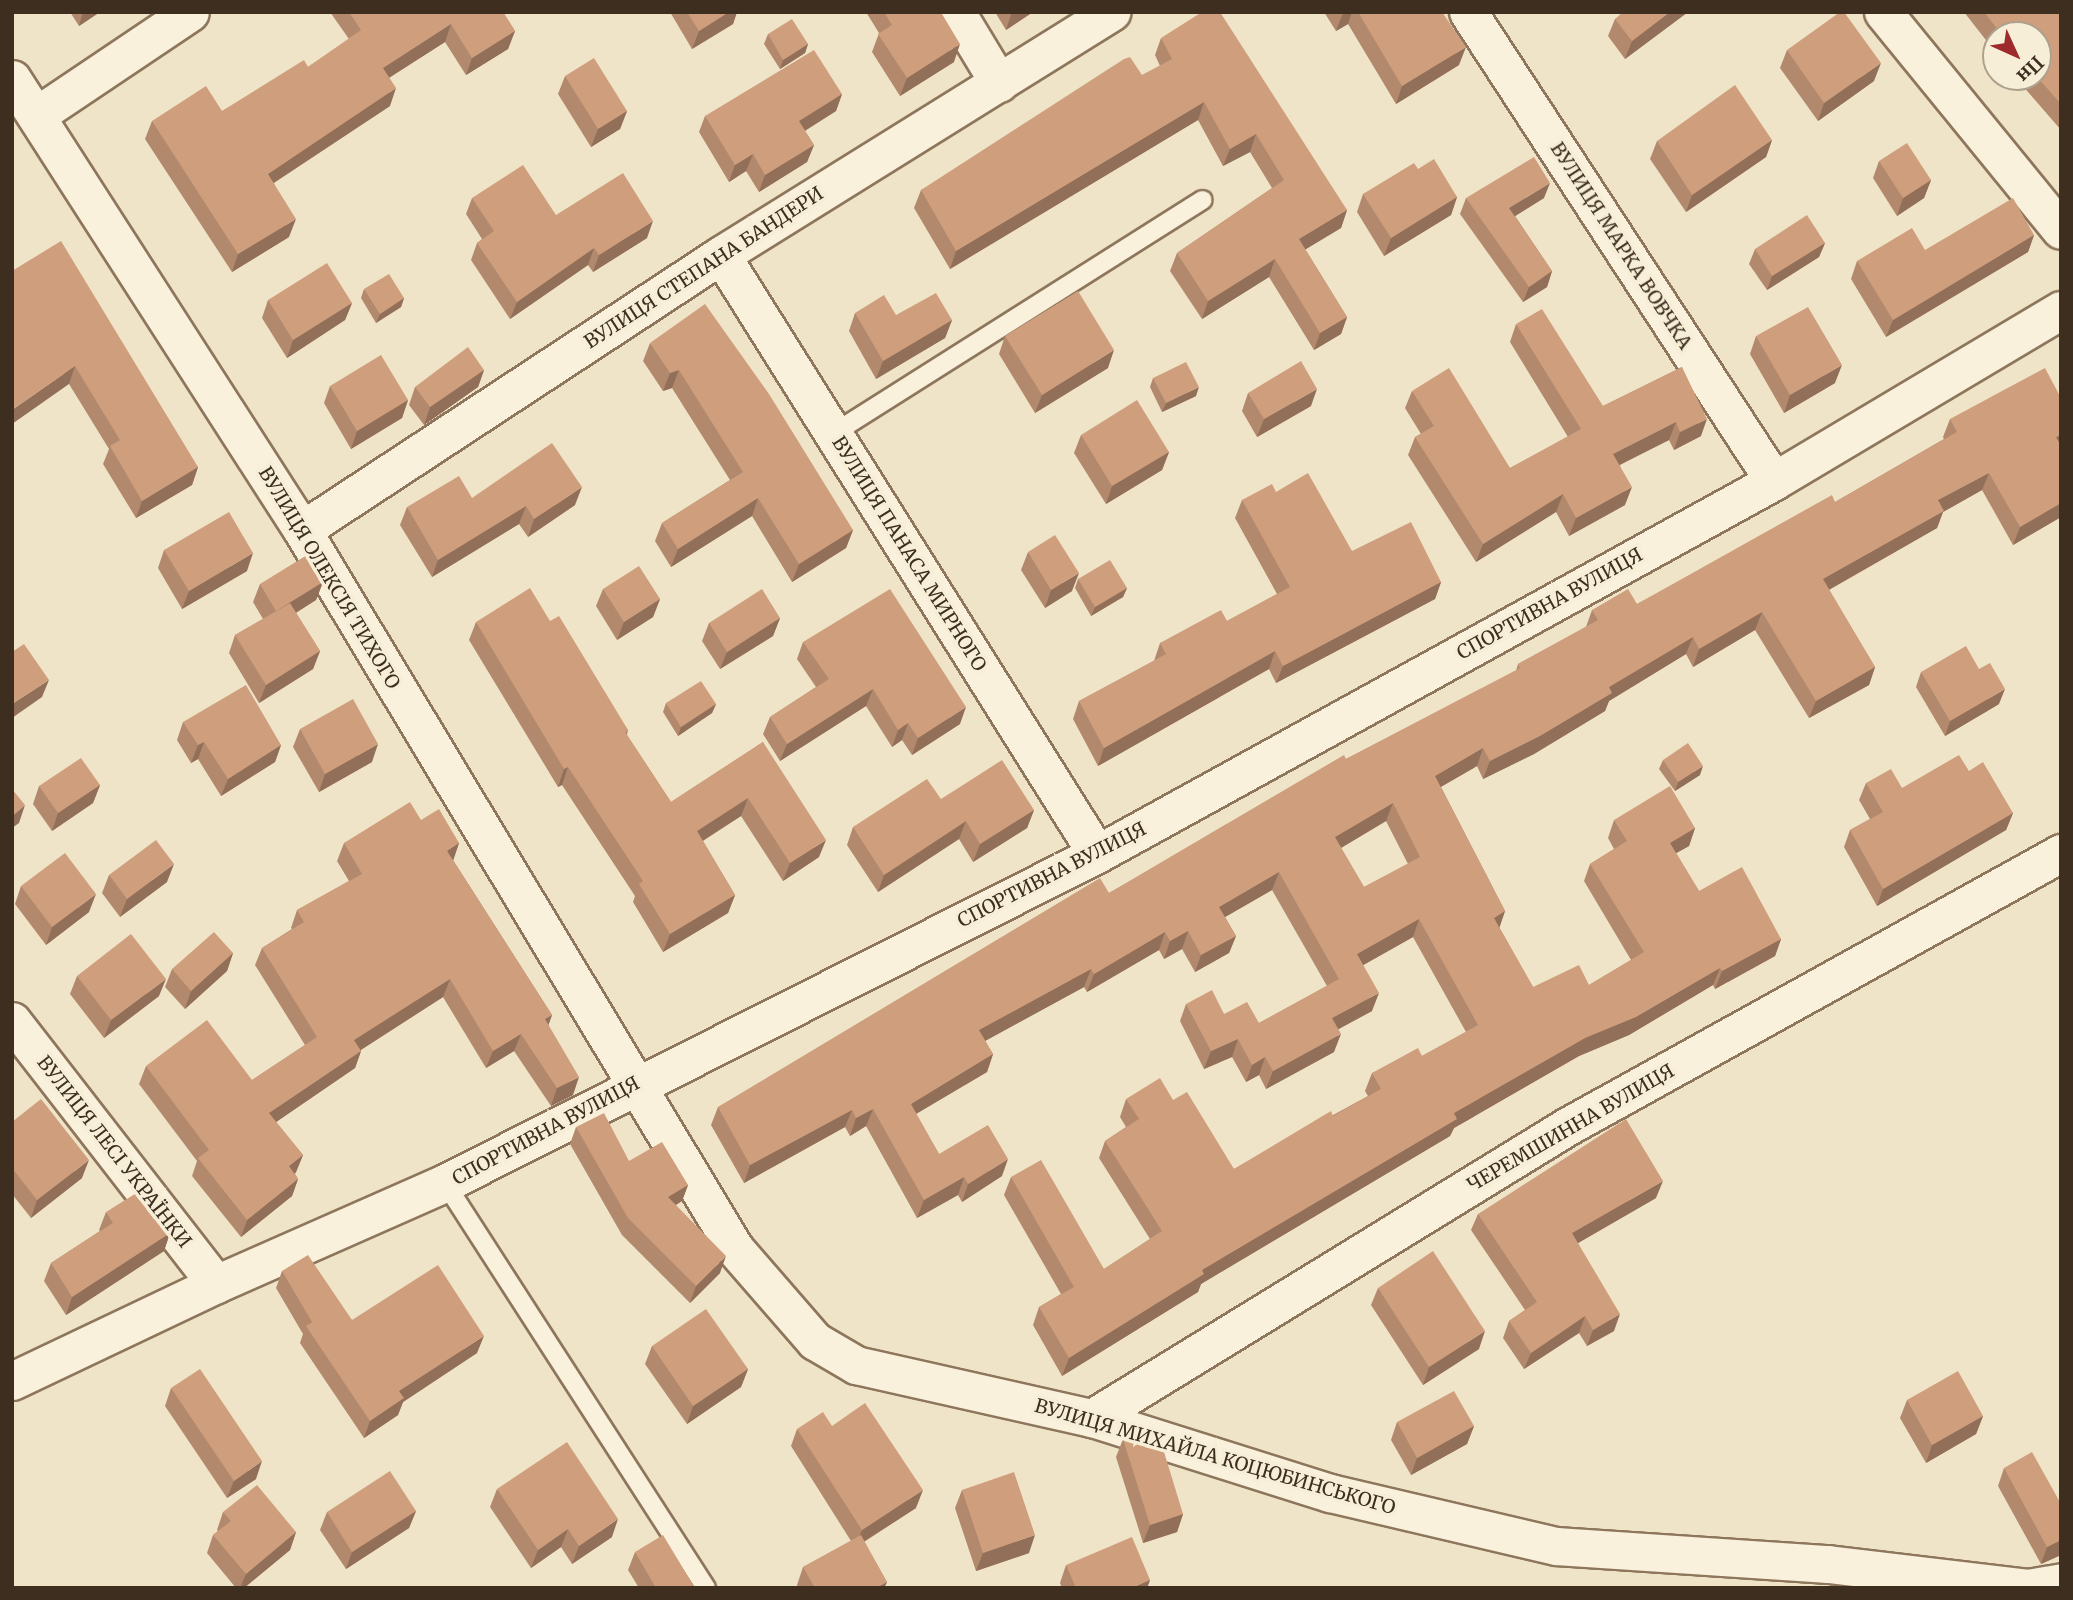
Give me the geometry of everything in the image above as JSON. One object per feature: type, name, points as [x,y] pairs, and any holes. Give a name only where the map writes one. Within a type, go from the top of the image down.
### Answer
[{"type":"street","points":[[37,115],[190,12]]},
{"type":"street","points":[[956,12],[999,83]]},
{"type":"street","name":"ВУЛИЦЯ СТЕПАНА БАНДЕРИ","points":[[302,530],[721,255],[1111,12]]},
{"type":"street","name":"ВУЛИЦЯ МАРКА ВОВЧКА","points":[[1468,12],[1774,481]]},
{"type":"street","points":[[1883,12],[2061,230]]},
{"type":"street","name":"ВУЛИЦЯ ОЛЕКСІЯ ТИХОГО","points":[[12,79],[302,530],[635,1084]]},
{"type":"street","name":"ВУЛИЦЯ ПАНАСА МИРНОГО","points":[[721,255],[1097,854]]},
{"type":"street","name":"СПОРТИВНА ВУЛИЦЯ","points":[[12,1381],[216,1284],[445,1183],[635,1084],[1097,854],[1774,481],[2061,310]]},
{"type":"street","name":"ЧЕРЕМШИННА ВУЛИЦЯ","points":[[1092,1418],[1568,1126],[2061,853]]},
{"type":"street","name":"ВУЛИЦЯ ЛЕСІ УКРАЇНКИ","points":[[12,1021],[216,1284]]},
{"type":"street","name":"ВУЛИЦЯ МИХАЙЛА КОЦЮБИНСЬКОГО","points":[[635,1084],[735,1249],[815,1341],[856,1365],[1092,1418],[1330,1493],[1556,1546],[1828,1564],[2028,1588],[2061,1582]]},
{"type":"lane","points":[[834,433],[1202,200]]},
{"type":"lane","points":[[445,1183],[706,1588]]},
{"type":"building","points":[[349,12],[503,12],[515,31],[472,58],[451,24],[383,68],[396,88],[268,174],[296,219],[238,254],[152,121],[206,86],[222,111],[304,60],[308,67],[361,30]]},
{"type":"building","points":[[687,12],[729,12],[699,31]]},
{"type":"building","points":[[884,12],[942,14],[960,44],[907,78],[878,34],[892,25]]},
{"type":"building","points":[[1202,12],[1220,12],[1347,210],[1299,239],[1347,317],[1320,333],[1275,259],[1208,301],[1177,253],[1284,180],[1256,134],[1230,149],[1204,102],[956,251],[921,190],[1124,59],[1130,57],[1142,75],[1172,59],[1161,38]]},
{"type":"building","points":[[1358,12],[1442,12],[1466,47],[1402,86]]},
{"type":"building","points":[[1623,12],[1670,12],[1632,41],[1615,19]]},
{"type":"building","points":[[1840,12],[1844,12],[1881,63],[1824,103],[1787,50]]},
{"type":"building","points":[[1984,12],[2061,12],[2061,104],[2049,91],[2052,91],[2052,21],[1991,21]]},
{"type":"building","points":[[792,19],[808,44],[783,60],[768,34]]},
{"type":"building","points":[[814,50],[842,94],[799,121],[814,145],[765,175],[753,154],[735,165],[705,116]]},
{"type":"building","points":[[594,58],[627,111],[598,129],[565,76]]},
{"type":"building","points":[[1735,85],[1772,140],[1692,195],[1657,141]]},
{"type":"building","points":[[1907,143],[1931,180],[1903,198],[1879,161]]},
{"type":"building","points":[[1534,157],[1550,183],[1509,208],[1552,271],[1529,287],[1466,198]]},
{"type":"building","points":[[1434,159],[1457,197],[1391,238],[1363,194],[1414,163],[1418,169]]},
{"type":"building","points":[[523,165],[556,215],[623,173],[653,221],[599,255],[594,248],[517,302],[477,243],[494,231],[472,198]]},
{"type":"building","points":[[2013,198],[2034,235],[1893,320],[1857,261],[1912,228],[1925,250]]},
{"type":"building","points":[[1807,215],[1825,243],[1772,276],[1755,249]]},
{"type":"building","points":[[61,241],[198,467],[142,501],[110,446],[120,440],[75,366],[12,410],[12,271]]},
{"type":"building","points":[[327,263],[352,303],[293,340],[268,300]]},
{"type":"building","points":[[389,274],[404,298],[380,314],[364,289]]},
{"type":"building","points":[[1078,291],[1114,350],[1042,395],[1005,336]]},
{"type":"building","points":[[936,293],[952,320],[883,361],[855,313],[884,295],[896,315]]},
{"type":"building","points":[[705,304],[769,394],[853,530],[799,564],[758,498],[678,549],[662,523],[743,472],[679,370],[670,373],[650,343]]},
{"type":"building","points":[[1808,307],[1842,365],[1790,395],[1756,336]]},
{"type":"building","points":[[1542,309],[1603,406],[1682,367],[1707,419],[1680,432],[1676,422],[1613,454],[1632,487],[1576,518],[1563,494],[1483,544],[1415,437],[1434,426],[1412,391],[1449,368],[1510,468],[1581,429],[1516,324]]},
{"type":"building","points":[[468,347],[484,370],[430,407],[415,387]]},
{"type":"building","points":[[381,355],[408,400],[357,431],[330,386]]},
{"type":"building","points":[[1301,361],[1317,389],[1264,419],[1248,393]]},
{"type":"building","points":[[1186,362],[1199,387],[1166,403],[1153,378]]},
{"type":"building","points":[[2045,368],[2061,398],[2061,435],[2056,437],[2061,446],[2061,503],[2020,527],[1989,473],[1938,500],[1944,511],[1823,579],[1875,667],[1816,701],[1762,612],[1699,649],[1693,637],[1609,687],[1612,693],[1540,736],[1490,761],[1483,748],[1435,776],[1505,911],[1494,918],[1533,987],[1579,965],[1589,985],[1644,952],[1590,864],[1627,841],[1614,820],[1670,786],[1695,828],[1670,843],[1699,891],[1742,867],[1781,939],[1722,971],[1720,968],[1636,1017],[1585,1038],[1454,1113],[1457,1119],[1202,1270],[1204,1274],[1069,1358],[1039,1307],[1074,1287],[1011,1177],[1041,1160],[1104,1269],[1162,1231],[1105,1141],[1139,1119],[1126,1099],[1160,1078],[1173,1100],[1187,1092],[1234,1169],[1331,1111],[1333,1116],[1381,1089],[1372,1073],[1418,1048],[1422,1056],[1478,1025],[1419,919],[1357,954],[1379,993],[1332,1018],[1341,1034],[1273,1071],[1265,1057],[1252,1065],[1238,1039],[1211,1051],[1186,1004],[1212,990],[1224,1014],[1247,1002],[1259,1023],[1339,979],[1279,872],[1219,907],[1236,936],[1201,955],[1188,931],[1170,941],[1165,932],[1094,974],[1091,969],[979,1030],[993,1054],[911,1104],[939,1154],[988,1125],[1008,1159],[968,1184],[964,1177],[924,1200],[873,1109],[856,1118],[852,1110],[750,1165],[718,1107],[1100,878],[1109,893],[1344,755],[1346,759],[1520,668],[1518,664],[1598,620],[1592,610],[1628,589],[1637,604],[1832,495],[1835,502],[1957,432],[1950,419]],"holes":[[[1393,803],[1420,857],[1364,887],[1335,837]]]},
{"type":"building","points":[[1137,400],[1169,452],[1112,486],[1081,435]]},
{"type":"building","points":[[552,443],[582,487],[534,519],[526,506],[438,560],[407,507],[459,476],[472,498]]},
{"type":"building","points":[[1308,473],[1352,551],[1411,522],[1441,582],[1283,666],[1275,651],[1104,748],[1079,701],[1166,654],[1160,643],[1221,610],[1227,621],[1290,587],[1242,500],[1272,484],[1276,492]]},
{"type":"building","points":[[229,512],[253,553],[189,591],[164,550]]},
{"type":"building","points":[[1055,535],[1079,573],[1051,590],[1028,552]]},
{"type":"building","points":[[307,555],[323,582],[276,611],[260,584]]},
{"type":"building","points":[[1110,560],[1127,588],[1095,607],[1078,579]]},
{"type":"building","points":[[639,566],[660,599],[624,622],[603,589]]},
{"type":"building","points":[[530,588],[550,621],[559,616],[628,730],[625,732],[671,802],[763,742],[826,840],[790,863],[748,798],[697,831],[735,895],[670,934],[639,884],[643,881],[568,767],[564,769],[476,622]]},
{"type":"building","points":[[762,589],[780,618],[727,652],[709,623]]},
{"type":"building","points":[[890,589],[966,707],[918,738],[908,723],[898,730],[873,689],[787,744],[770,717],[829,679],[803,642]]},
{"type":"building","points":[[290,603],[320,651],[266,685],[235,635]]},
{"type":"building","points":[[24,644],[49,680],[12,704],[12,652]]},
{"type":"building","points":[[1966,646],[1979,669],[1990,663],[2005,689],[1950,721],[1921,672]]},
{"type":"building","points":[[701,681],[716,704],[681,727],[666,703]]},
{"type":"building","points":[[246,685],[281,745],[228,779],[204,742],[198,745],[183,722]]},
{"type":"building","points":[[353,699],[378,744],[325,774],[300,729]]},
{"type":"building","points":[[1688,743],[1703,766],[1678,782],[1663,760]]},
{"type":"building","points":[[1959,755],[1969,771],[1983,762],[2013,813],[1883,889],[1850,830],[1883,812],[1866,783],[1891,769],[1902,788]]},
{"type":"building","points":[[81,758],[100,785],[58,813],[39,786]]},
{"type":"building","points":[[1002,760],[1034,810],[980,844],[966,821],[884,875],[853,827],[927,779],[941,799]]},
{"type":"building","points":[[12,789],[25,805],[12,816]]},
{"type":"building","points":[[410,802],[421,820],[439,809],[459,843],[447,851],[552,1015],[545,1019],[579,1077],[557,1088],[521,1034],[493,1051],[450,979],[354,1040],[361,1051],[269,1113],[303,1155],[289,1166],[298,1179],[247,1220],[198,1158],[209,1150],[146,1066],[207,1020],[252,1080],[317,1037],[262,948],[304,922],[297,910],[362,874],[344,843]]},
{"type":"building","points":[[156,840],[174,864],[127,899],[109,875]]},
{"type":"building","points":[[65,853],[96,894],[52,927],[21,886]]},
{"type":"building","points":[[214,932],[233,953],[191,991],[172,969]]},
{"type":"building","points":[[131,934],[166,979],[111,1020],[77,976]]},
{"type":"building","points":[[41,1099],[89,1160],[37,1200],[12,1168],[12,1122]]},
{"type":"building","points":[[604,1113],[629,1161],[662,1142],[688,1185],[668,1197],[726,1256],[696,1286],[628,1218],[576,1127]]},
{"type":"building","points":[[1626,1119],[1663,1181],[1572,1233],[1620,1314],[1593,1330],[1585,1316],[1531,1353],[1509,1321],[1537,1302],[1478,1214]]},
{"type":"building","points":[[138,1192],[170,1233],[72,1297],[51,1263],[113,1223],[106,1212]]},
{"type":"building","points":[[1433,1251],[1485,1331],[1429,1367],[1378,1288]]},
{"type":"building","points":[[308,1255],[352,1320],[438,1265],[484,1336],[399,1391],[404,1398],[370,1421],[306,1326],[312,1322],[282,1271]]},
{"type":"building","points":[[706,1309],[748,1369],[693,1406],[652,1346]]},
{"type":"building","points":[[200,1369],[262,1461],[234,1481],[171,1388]]},
{"type":"building","points":[[1958,1371],[1983,1416],[1932,1445],[1907,1400]]},
{"type":"building","points":[[1454,1391],[1474,1426],[1417,1458],[1397,1422]]},
{"type":"building","points":[[865,1403],[923,1490],[862,1530],[797,1429],[823,1412],[832,1426]]},
{"type":"building","points":[[1137,1434],[1161,1442],[1183,1514],[1150,1525],[1123,1439]]},
{"type":"building","points":[[567,1442],[618,1519],[579,1546],[568,1529],[538,1550],[497,1489]]},
{"type":"building","points":[[2032,1452],[2061,1504],[2061,1540],[2047,1547],[2004,1468]]},
{"type":"building","points":[[390,1471],[416,1511],[352,1552],[327,1512]]},
{"type":"building","points":[[1014,1472],[1035,1535],[983,1553],[962,1490]]},
{"type":"building","points":[[257,1485],[296,1532],[246,1574],[213,1535],[231,1521],[223,1512]]},
{"type":"building","points":[[663,1535],[695,1588],[656,1588],[635,1552]]},
{"type":"building","points":[[861,1535],[887,1582],[876,1588],[815,1588],[803,1567]]},
{"type":"building","points":[[1132,1537],[1150,1580],[1132,1588],[1076,1588],[1066,1565]]}]
